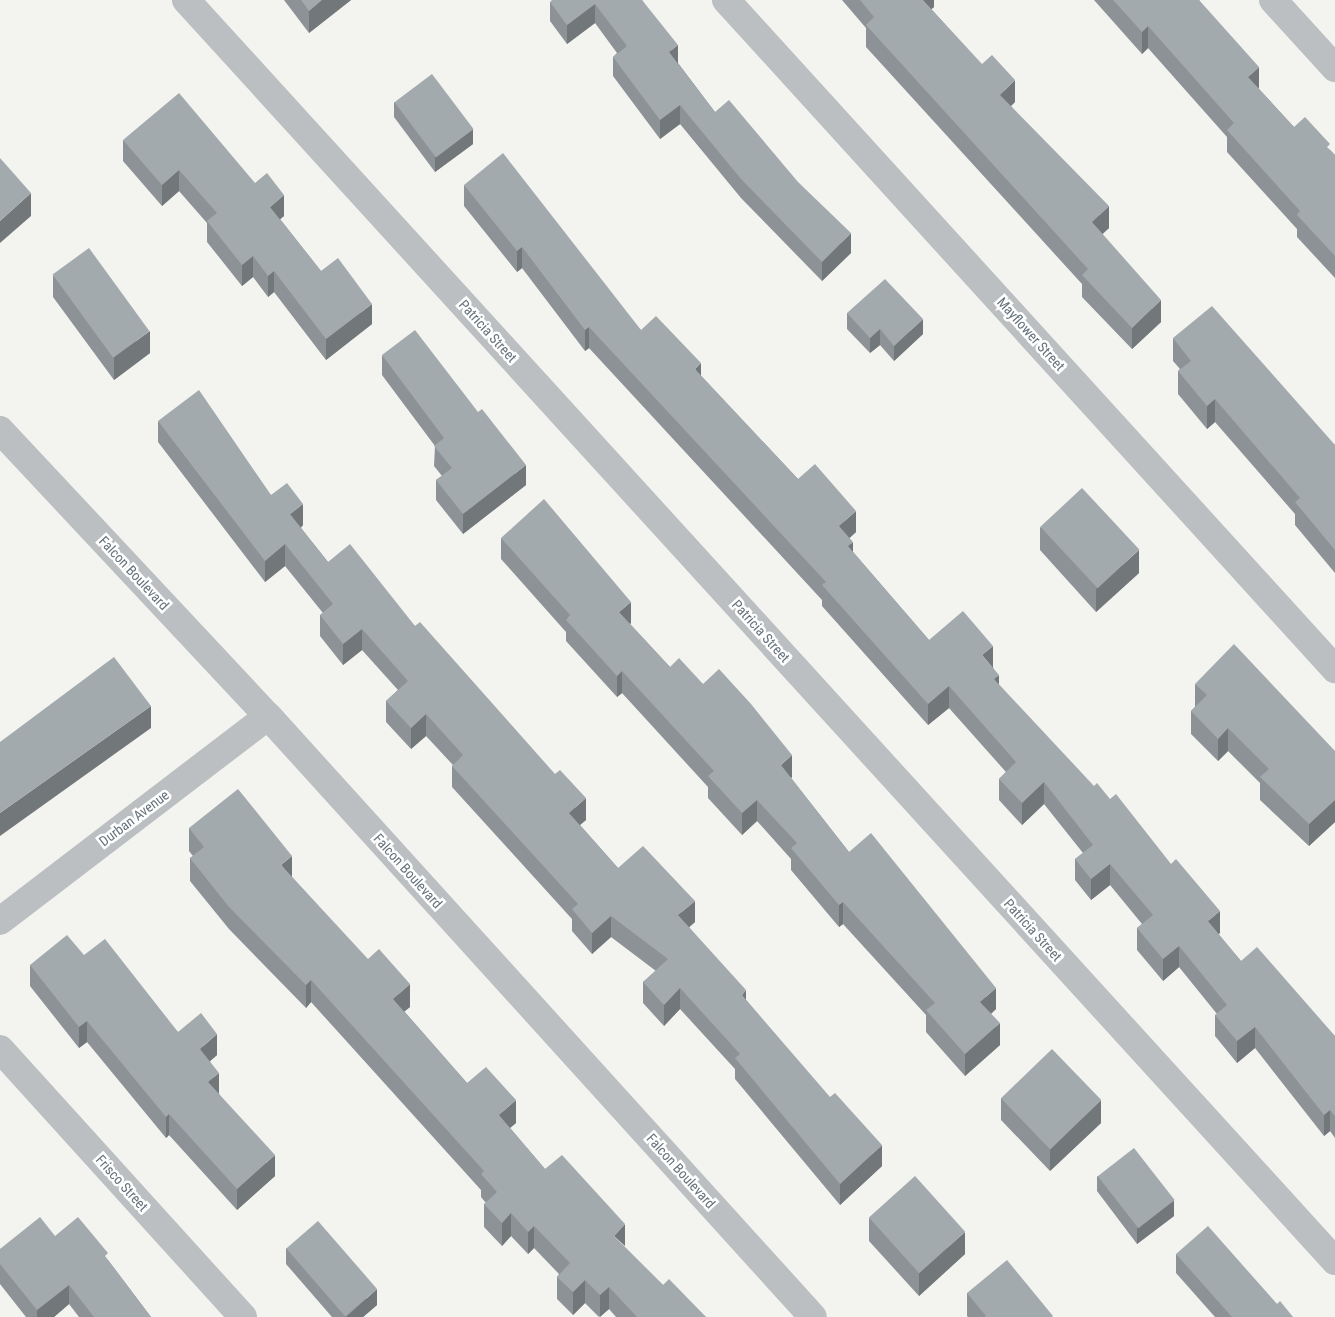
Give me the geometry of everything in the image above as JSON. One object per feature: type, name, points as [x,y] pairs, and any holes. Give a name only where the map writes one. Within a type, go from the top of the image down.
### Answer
[{"type":"street","name":"Patricia Street","points":[[186,0],[1335,1261]]},
{"type":"street","name":"Mayflower Street","points":[[726,0],[1335,669]]},
{"type":"street","points":[[1273,0],[1335,68]]},
{"type":"street","name":"Falcon Boulevard","points":[[0,430],[268,716],[813,1317]]},
{"type":"street","name":"Durban Avenue","points":[[0,921],[268,716]]},
{"type":"street","name":"Frisco Street","points":[[0,1049],[243,1317]]},
{"type":"building","points":[[301,0],[322,0],[309,11]]},
{"type":"building","points":[[552,0],[642,0],[678,45],[669,52],[715,112],[729,100],[798,182],[851,233],[822,262],[741,179],[680,105],[660,120],[613,57],[627,46],[595,4],[567,25],[550,2]]},
{"type":"building","points":[[860,0],[923,0],[982,64],[992,55],[1015,80],[1000,95],[1109,206],[1092,222],[1161,300],[1132,328],[1082,275],[1088,269],[866,25],[874,17]]},
{"type":"building","points":[[1113,0],[1199,0],[1259,67],[1248,77],[1294,127],[1305,117],[1330,144],[1327,147],[1335,155],[1335,256],[1297,215],[1300,211],[1227,130],[1234,123],[1148,26],[1142,32]]},
{"type":"building","points":[[432,74],[474,129],[436,157],[394,102]]},
{"type":"building","points":[[179,93],[255,183],[267,173],[284,195],[270,207],[321,271],[338,258],[372,304],[326,339],[274,271],[268,276],[253,256],[242,265],[207,221],[217,213],[179,170],[162,185],[123,140]]},
{"type":"building","points":[[503,153],[641,330],[656,316],[701,363],[695,369],[798,479],[815,464],[856,511],[839,526],[853,542],[848,546],[929,640],[963,611],[993,646],[982,655],[999,675],[994,679],[1094,786],[1097,783],[1110,799],[1116,794],[1171,864],[1176,859],[1220,911],[1208,921],[1241,961],[1257,947],[1335,1036],[1335,1116],[1330,1110],[1324,1115],[1255,1027],[1237,1041],[1215,1015],[1227,1005],[1179,946],[1163,959],[1137,928],[1153,915],[1110,864],[1091,879],[1075,859],[1093,845],[1044,782],[1022,803],[999,779],[1016,762],[949,686],[928,704],[822,585],[826,582],[589,327],[585,330],[522,247],[517,251],[464,185]]},
{"type":"building","points":[[0,158],[31,193],[0,221]]},
{"type":"building","points":[[89,248],[150,331],[113,358],[53,274]]},
{"type":"building","points":[[885,279],[923,319],[894,346],[880,329],[870,338],[847,313]]},
{"type":"building","points":[[1212,306],[1335,445],[1335,550],[1295,502],[1300,498],[1215,399],[1207,406],[1178,371],[1191,361],[1173,338]]},
{"type":"building","points":[[415,330],[478,412],[482,409],[526,465],[463,514],[436,480],[452,468],[434,446],[444,438],[382,355]]},
{"type":"building","points":[[199,390],[271,495],[287,483],[303,504],[290,514],[328,562],[350,544],[415,626],[420,622],[555,774],[560,770],[586,798],[569,813],[618,868],[643,846],[695,901],[678,915],[746,990],[742,995],[830,1097],[835,1093],[882,1145],[840,1184],[735,1058],[740,1054],[680,988],[664,1005],[643,982],[668,959],[611,916],[592,933],[572,909],[578,904],[452,766],[463,755],[426,714],[411,728],[386,701],[408,681],[362,629],[343,644],[320,615],[333,604],[285,544],[265,561],[158,421]]},
{"type":"building","points":[[1082,488],[1139,549],[1098,588],[1040,527]]},
{"type":"building","points":[[544,499],[631,602],[619,612],[670,667],[679,658],[703,684],[719,669],[751,704],[792,755],[781,765],[849,852],[871,833],[996,988],[980,1002],[1000,1023],[965,1054],[926,1010],[935,1003],[843,902],[839,905],[791,848],[797,843],[757,800],[742,813],[708,776],[714,771],[622,671],[617,676],[566,620],[570,615],[501,538]]},
{"type":"building","points":[[1234,644],[1335,751],[1335,800],[1309,824],[1260,777],[1269,769],[1228,728],[1218,739],[1191,711],[1207,695],[1195,684]]},
{"type":"building","points":[[114,657],[151,706],[0,813],[0,742]]},
{"type":"building","points":[[238,789],[292,856],[281,865],[368,959],[379,949],[410,984],[393,999],[467,1083],[486,1067],[516,1100],[499,1115],[545,1169],[562,1155],[625,1224],[614,1236],[663,1285],[669,1279],[706,1317],[637,1317],[609,1287],[600,1295],[585,1280],[573,1292],[557,1277],[570,1263],[534,1226],[528,1232],[511,1213],[502,1223],[484,1204],[497,1192],[481,1174],[484,1171],[311,980],[306,985],[229,907],[190,858],[204,847],[189,828]]},
{"type":"building","points":[[67,935],[84,955],[105,939],[178,1032],[201,1013],[217,1034],[200,1049],[219,1073],[208,1082],[275,1155],[237,1189],[169,1114],[166,1117],[87,1021],[79,1027],[30,965]]},
{"type":"building","points":[[1052,1049],[1101,1100],[1050,1149],[1001,1098]]},
{"type":"building","points":[[1134,1148],[1175,1200],[1138,1228],[1098,1176]]},
{"type":"building","points":[[915,1176],[965,1232],[919,1273],[869,1217]]},
{"type":"building","points":[[40,1217],[55,1236],[78,1217],[108,1253],[105,1256],[151,1317],[94,1317],[69,1285],[37,1310],[0,1264],[0,1249]]},
{"type":"building","points":[[318,1221],[377,1289],[345,1316],[286,1249]]},
{"type":"building","points":[[1208,1226],[1277,1304],[1280,1301],[1293,1317],[1232,1317],[1176,1254]]},
{"type":"building","points":[[1007,1260],[1052,1317],[984,1317],[986,1316],[967,1293]]}]
